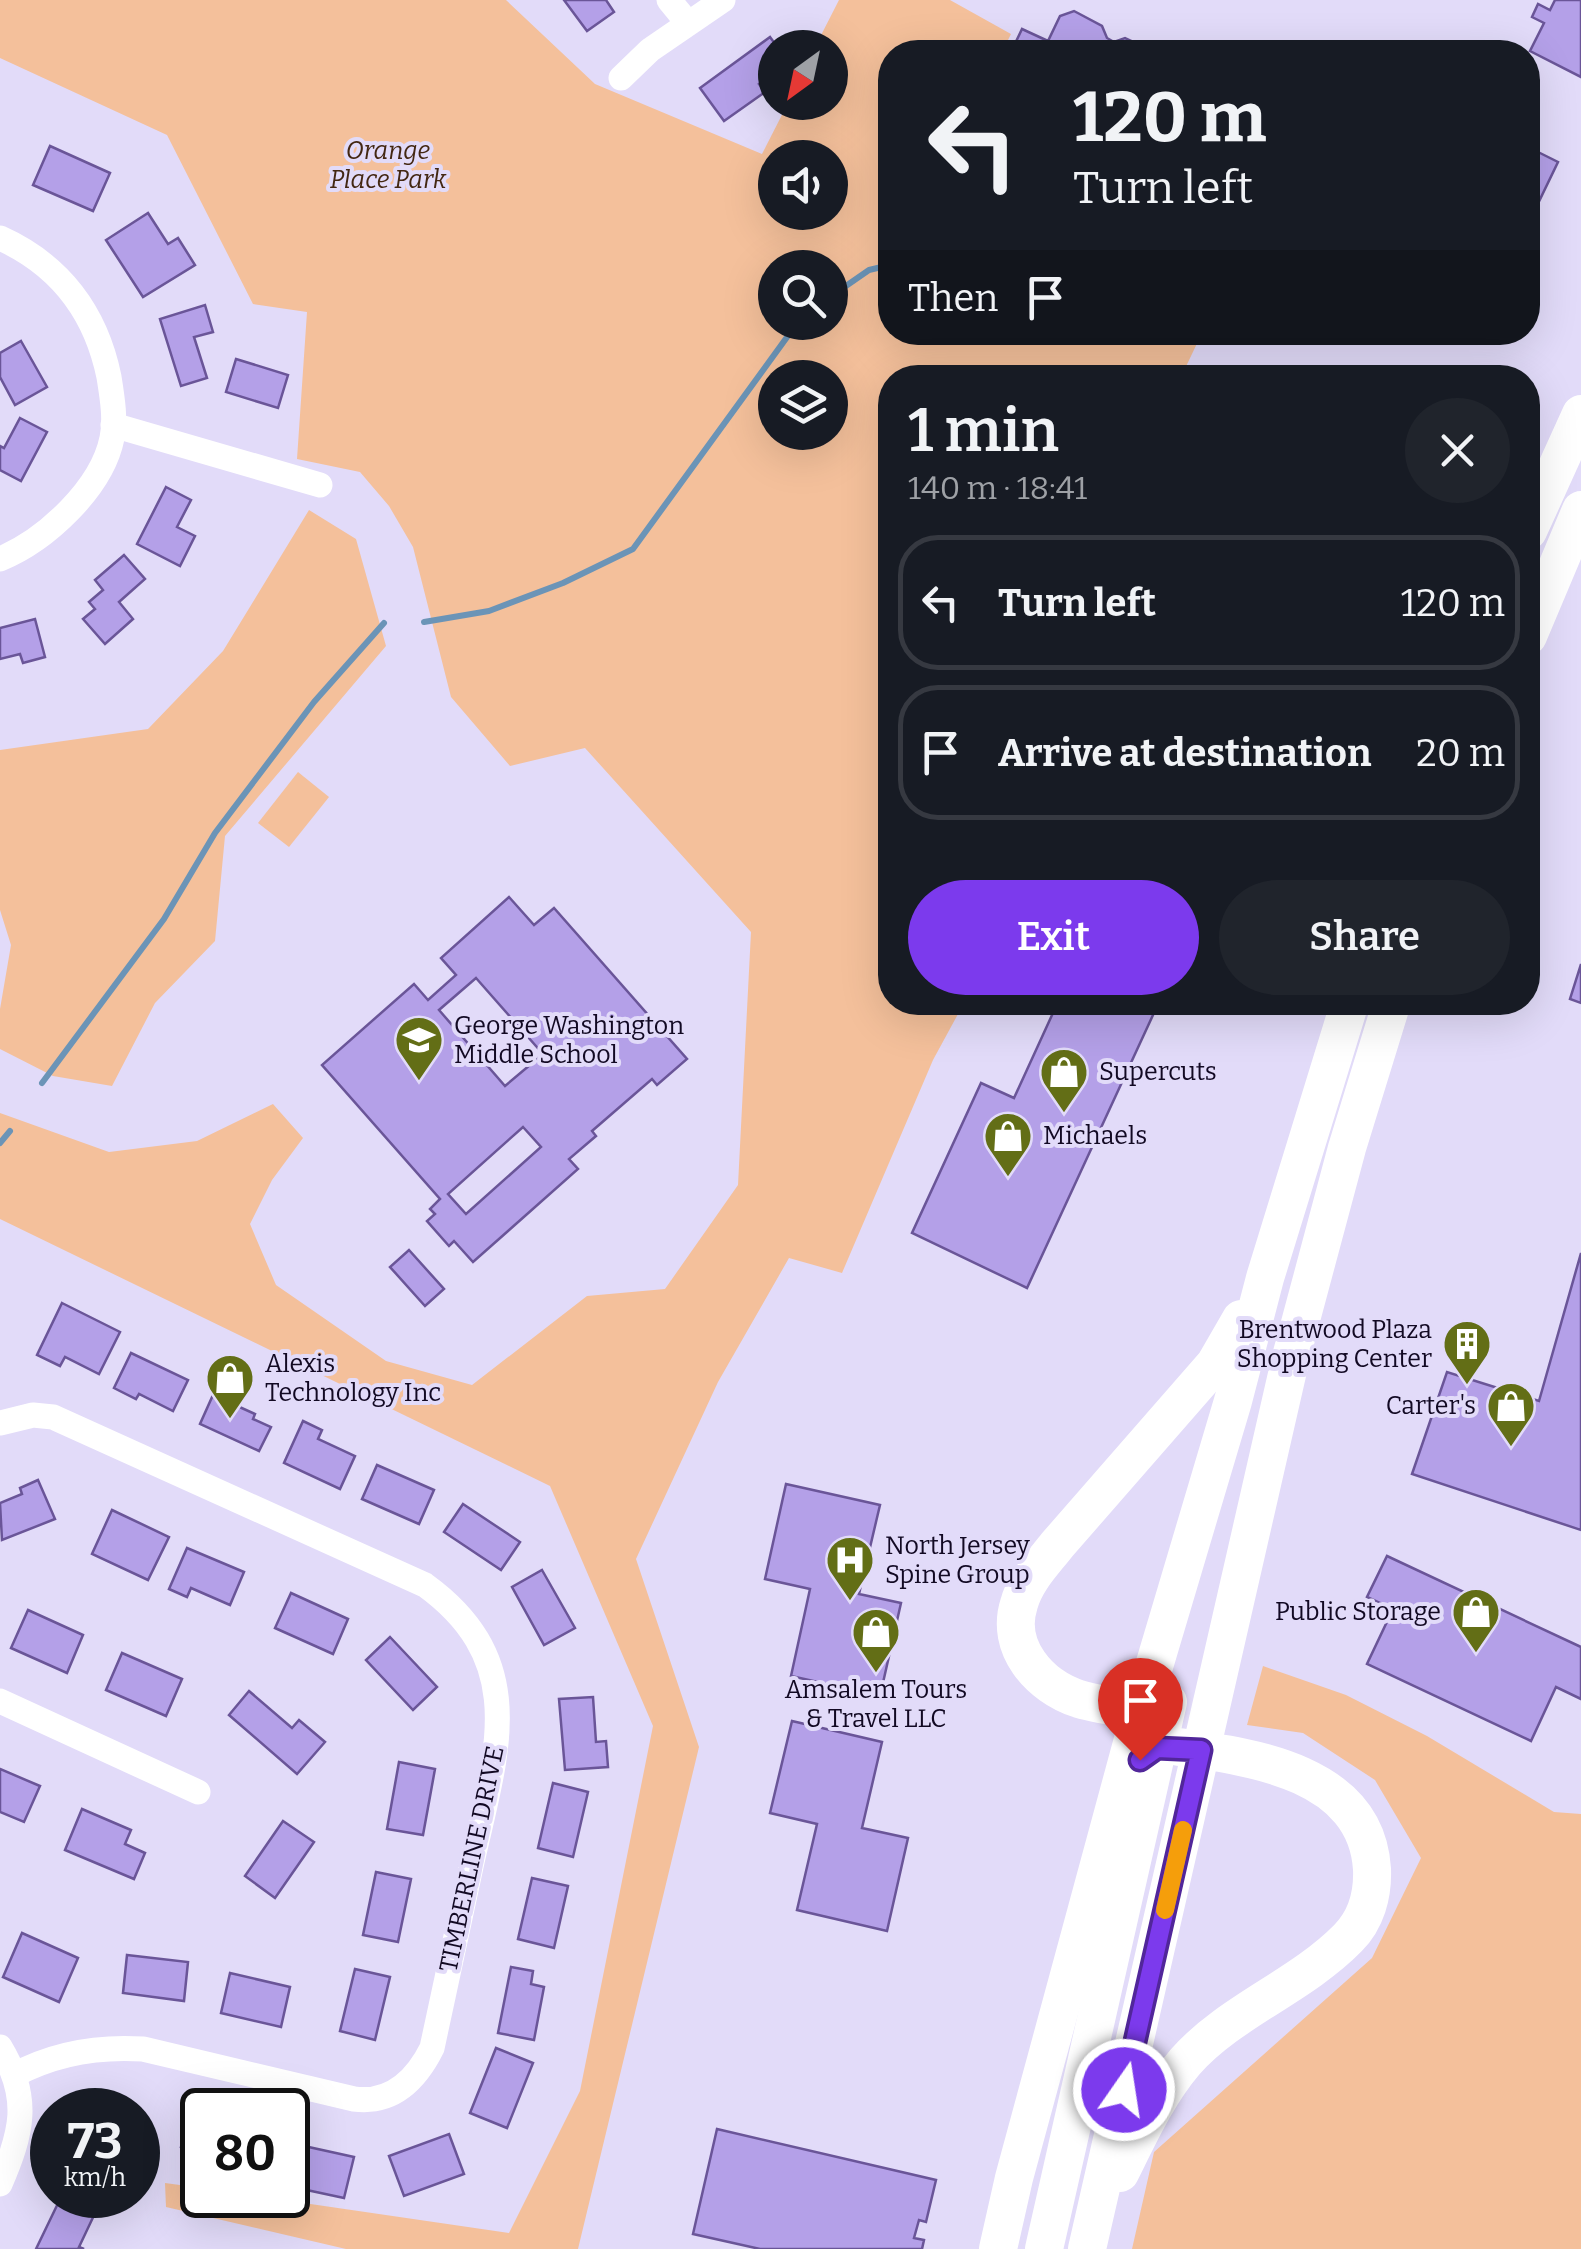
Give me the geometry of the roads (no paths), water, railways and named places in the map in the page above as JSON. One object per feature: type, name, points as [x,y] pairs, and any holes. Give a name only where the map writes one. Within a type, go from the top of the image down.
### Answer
[{"type":"highway","points":[[1540,505],[1581,414]]},
{"type":"highway","points":[[1540,607],[1581,510]]},
{"type":"highway","points":[[1044,2249],[1154,1724],[1233,1401],[1265,1278],[1346,1015]]},
{"type":"highway","points":[[1089,2242],[1308,1288],[1388,1015]]},
{"type":"highway","points":[[1089,2242],[1140,2132],[1186,2062],[1224,2028],[1328,1957],[1351,1936],[1371,1895],[1372,1862],[1364,1834],[1335,1795],[1304,1775],[1201,1750],[1154,1724],[1076,1698],[1040,1677],[1020,1648],[1016,1634],[1018,1605],[1034,1574],[1215,1364],[1265,1278]]},
{"type":"highway","points":[[998,2249],[1124,1771],[1154,1724],[1188,1712],[1213,1695]]},
{"type":"street","points":[[669,0],[686,22]]},
{"type":"street","points":[[621,78],[686,22],[723,0]]},
{"type":"street","points":[[0,238],[37,257],[60,276],[78,300],[104,357],[114,424],[111,443],[83,495],[35,540],[0,558]]},
{"type":"street","points":[[114,424],[320,485]]},
{"type":"street","name":"TIMBERLINE DRIVE","points":[[0,1423],[33,1415],[53,1416],[424,1585],[447,1602],[477,1638],[489,1665],[500,1727],[432,2048],[423,2065],[396,2092],[380,2099],[354,2099],[143,2049],[114,2047],[54,2058],[14,2076]]},
{"type":"street","points":[[0,1702],[198,1792]]},
{"type":"street","points":[[0,2047],[21,2102],[16,2148],[0,2184]]},
{"type":"waterway","points":[[848,285],[878,268]]},
{"type":"waterway","points":[[424,622],[489,611],[563,583],[633,549],[785,340]]},
{"type":"waterway","points":[[42,1083],[164,919],[215,833],[314,702],[384,623]]},
{"type":"waterway","points":[[0,1143],[10,1131]]},
{"type":"place","name":"George Washington Middle School","points":[[419,1082]]},
{"type":"place","name":"Supercuts","points":[[1064,1114]]},
{"type":"place","name":"Michaels","points":[[1008,1178]]},
{"type":"place","name":"Brentwood Plaza Shopping Center","points":[[1467,1386]]},
{"type":"place","name":"Alexis Technology Inc","points":[[230,1420]]},
{"type":"place","name":"Carter's","points":[[1511,1448]]},
{"type":"place","name":"North Jersey Spine Group","points":[[850,1602]]},
{"type":"place","name":"Public Storage","points":[[1476,1654]]},
{"type":"place","name":"Amsalem Tours & Travel LLC","points":[[876,1674]]},
{"type":"park label","name":"Orange Place Park","points":[[388,166]]}]
